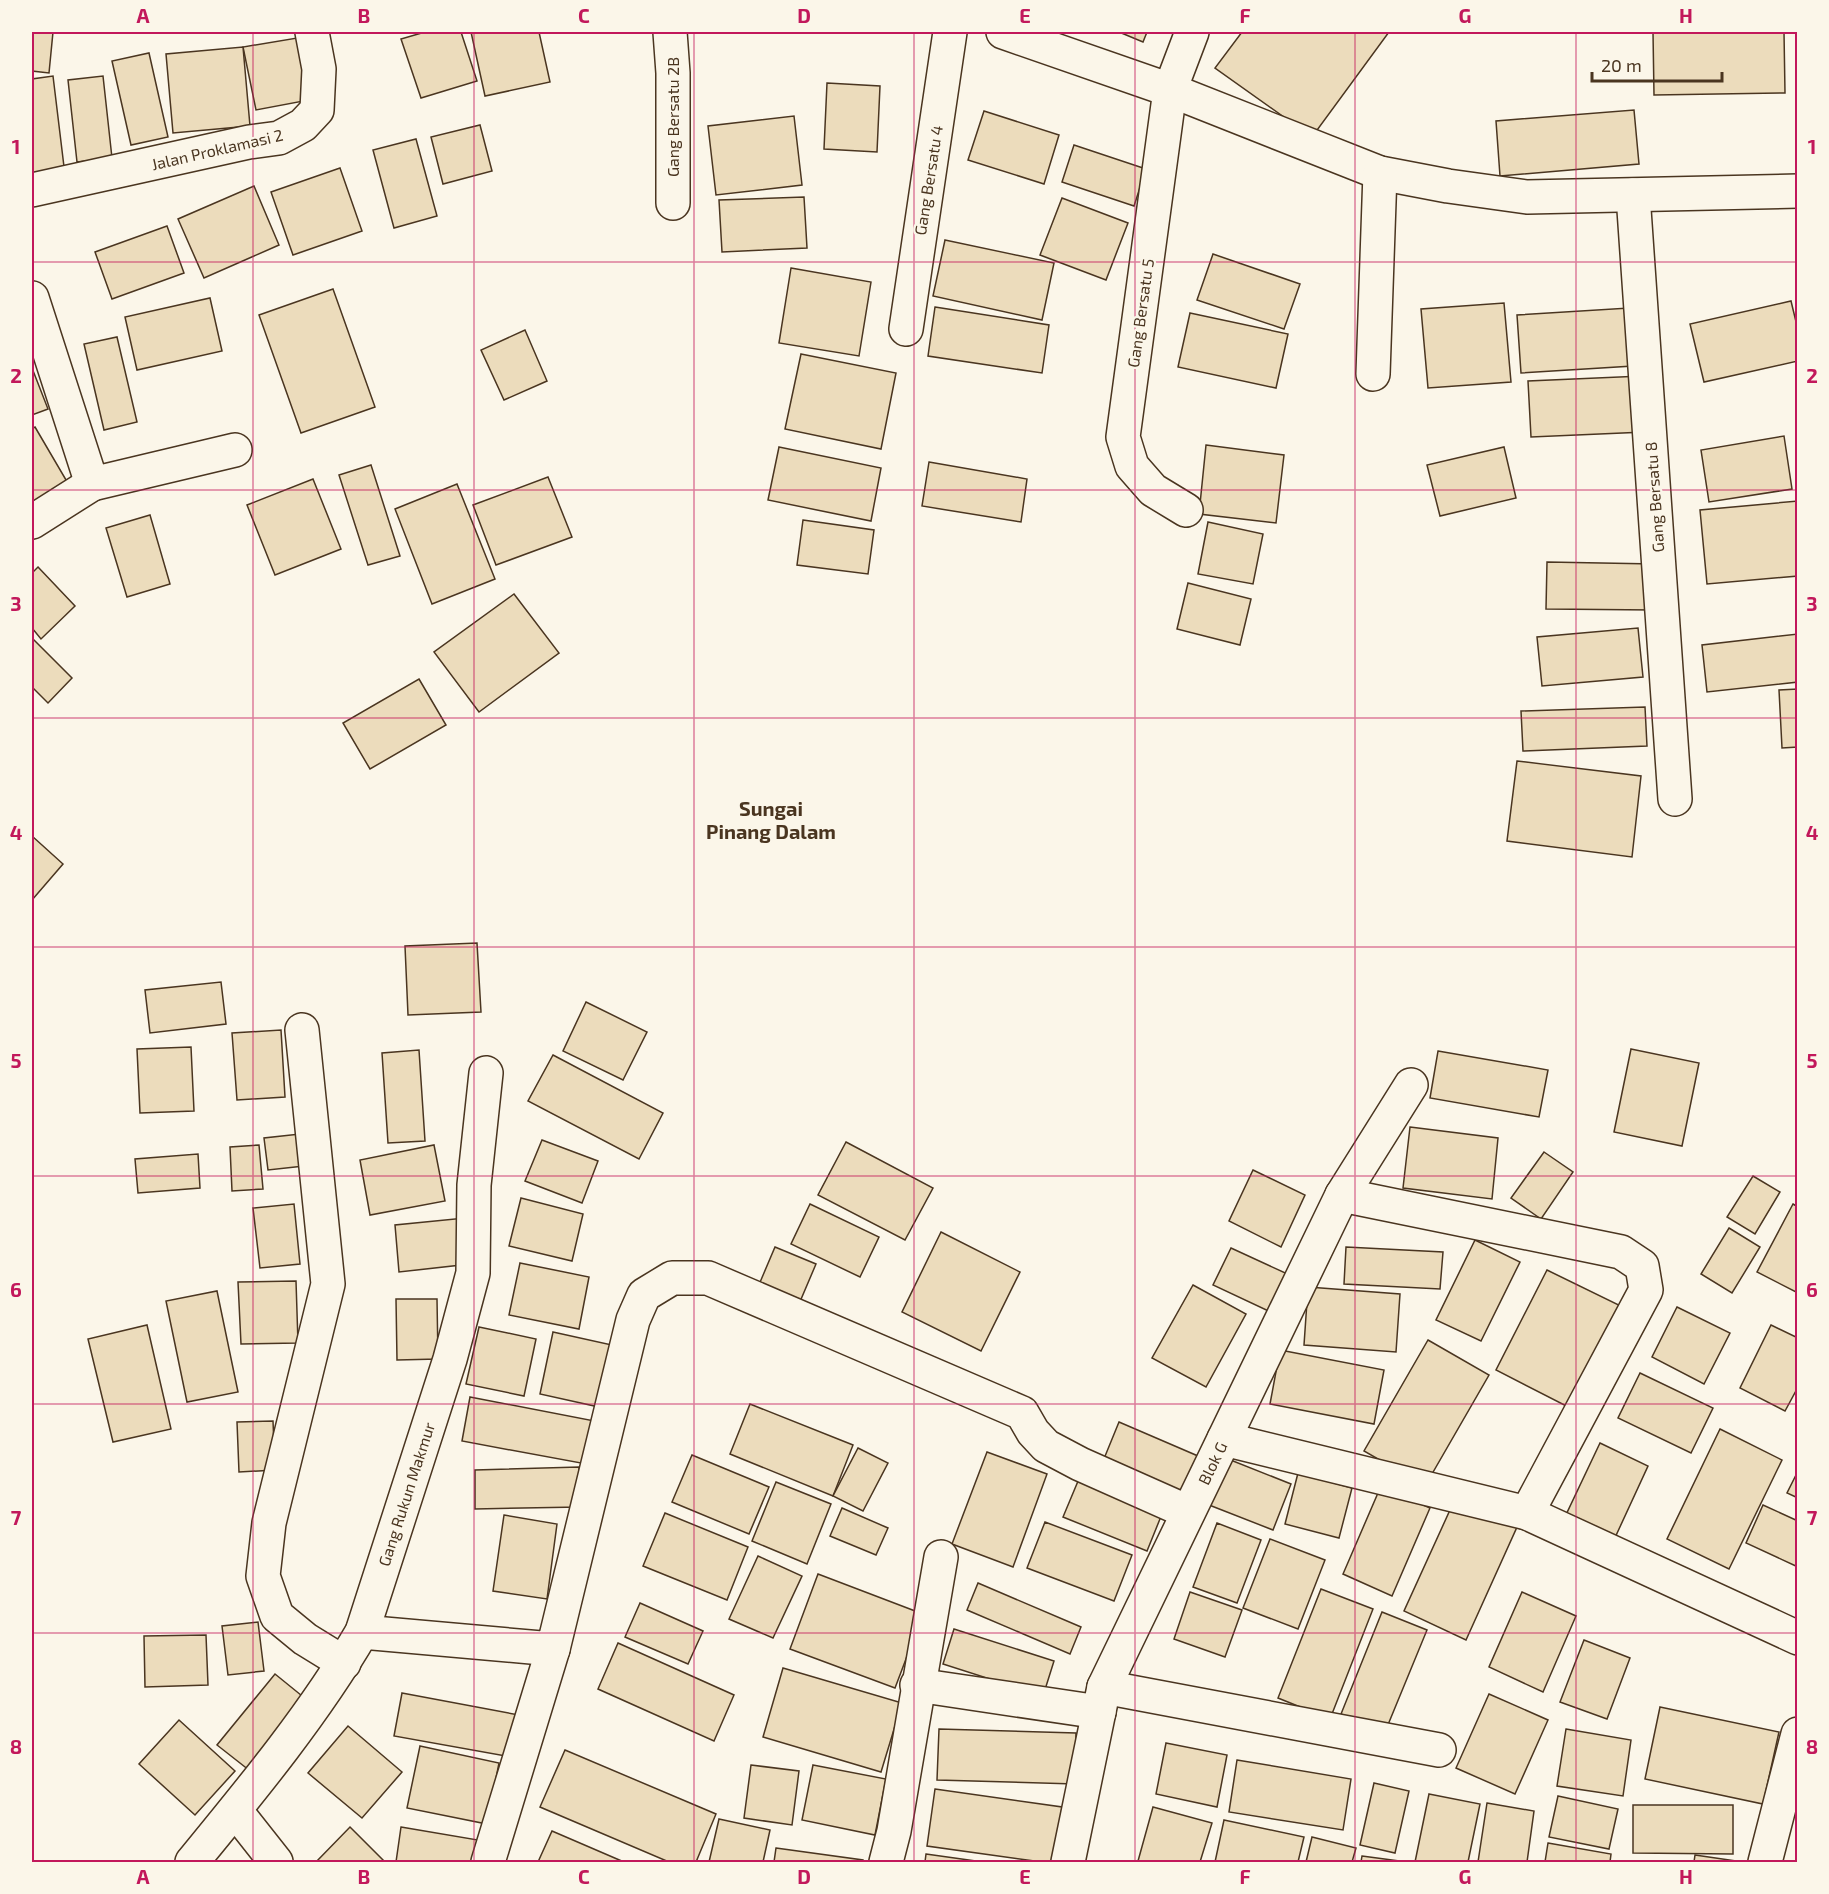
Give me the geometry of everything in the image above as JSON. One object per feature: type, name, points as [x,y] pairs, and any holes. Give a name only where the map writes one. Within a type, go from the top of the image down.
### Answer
[{"type":"street","name":"Jalan Proklamasi 2","points":[[32,190],[249,142],[279,138],[303,125],[317,110],[319,92],[319,69],[312,32]]},
{"type":"street","name":"Gang Bersatu 2B","points":[[670,32],[673,73],[673,203]]},
{"type":"street","name":"Gang Bersatu 4","points":[[906,329],[950,32]]},
{"type":"street","points":[[1003,32],[1170,90],[1380,173],[1448,186],[1527,197],[1797,191]]},
{"type":"street","name":"Gang Bersatu 5","points":[[1186,510],[1153,490],[1132,466],[1123,437],[1170,90],[1192,32]]},
{"type":"street","points":[[1373,374],[1380,173]]},
{"type":"street","name":"Gang Bersatu 8","points":[[1633,195],[1675,799]]},
{"type":"street","points":[[32,298],[92,484]]},
{"type":"street","points":[[32,522],[92,484],[235,450]]},
{"type":"street","points":[[302,1030],[328,1284],[269,1523],[263,1576],[277,1616],[305,1639],[344,1663]]},
{"type":"street","name":"Gang Rukun Makmur","points":[[192,1863],[235,1810],[344,1663],[362,1632],[450,1359],[473,1274],[474,1185],[486,1073]]},
{"type":"street","name":"Blok G","points":[[1068,1863],[1101,1699],[1188,1512],[1342,1195],[1411,1085]]},
{"type":"street","points":[[1342,1195],[1621,1252],[1642,1266],[1646,1290],[1527,1513]]},
{"type":"street","points":[[488,1863],[553,1649],[633,1320],[644,1295],[672,1278],[708,1278],[1022,1413],[1033,1432],[1046,1446],[1080,1464],[1188,1512]]},
{"type":"street","points":[[1224,1439],[1527,1513],[1797,1638]]},
{"type":"street","points":[[886,1863],[894,1831],[917,1685],[941,1557]]},
{"type":"street","points":[[362,1632],[553,1649]]},
{"type":"street","points":[[917,1685],[1101,1699],[1440,1750]]},
{"type":"street","points":[[1765,1863],[1797,1734]]},
{"type":"street","points":[[235,1810],[276,1863]]},
{"type":"building","points":[[32,32],[53,32],[49,73],[32,71]]},
{"type":"building","points":[[425,32],[461,32],[477,81],[421,98],[401,39]]},
{"type":"building","points":[[471,32],[539,32],[550,82],[485,96]]},
{"type":"building","points":[[1119,32],[1147,32],[1143,42]]},
{"type":"building","points":[[1242,32],[1389,32],[1312,137],[1215,68]]},
{"type":"building","points":[[1653,32],[1784,32],[1785,93],[1654,95]]},
{"type":"building","points":[[297,38],[309,100],[256,110],[243,47]]},
{"type":"building","points":[[243,47],[250,126],[173,133],[166,54]]},
{"type":"building","points":[[149,53],[168,137],[131,145],[112,61]]},
{"type":"building","points":[[53,76],[65,175],[32,178],[32,79]]},
{"type":"building","points":[[103,76],[112,158],[77,162],[68,80]]},
{"type":"building","points":[[827,83],[880,86],[877,152],[824,149]]},
{"type":"building","points":[[1634,110],[1639,164],[1500,176],[1496,121]]},
{"type":"building","points":[[984,111],[1059,135],[1044,184],[968,160]]},
{"type":"building","points":[[794,116],[802,185],[716,195],[708,126]]},
{"type":"building","points":[[480,125],[492,171],[443,184],[431,137]]},
{"type":"building","points":[[416,139],[437,216],[394,228],[373,150]]},
{"type":"building","points":[[1074,145],[1146,169],[1134,206],[1062,182]]},
{"type":"building","points":[[340,168],[362,231],[293,255],[271,192]]},
{"type":"building","points":[[254,186],[279,245],[204,278],[178,219]]},
{"type":"building","points":[[804,197],[807,248],[722,252],[719,200]]},
{"type":"building","points":[[1062,198],[1128,223],[1106,280],[1040,255]]},
{"type":"building","points":[[167,226],[184,273],[112,299],[95,252]]},
{"type":"building","points":[[945,240],[1054,263],[1042,320],[933,296]]},
{"type":"building","points":[[1213,254],[1300,284],[1284,329],[1197,300]]},
{"type":"building","points":[[791,268],[871,282],[859,356],[779,343]]},
{"type":"building","points":[[333,289],[375,407],[301,433],[259,315]]},
{"type":"building","points":[[210,298],[222,351],[137,370],[125,317]]},
{"type":"building","points":[[1791,301],[1798,330],[1798,361],[1704,382],[1690,324]]},
{"type":"building","points":[[1504,303],[1511,382],[1428,388],[1421,309]]},
{"type":"building","points":[[935,307],[1049,325],[1042,373],[928,356]]},
{"type":"building","points":[[1629,308],[1633,366],[1521,373],[1517,315]]},
{"type":"building","points":[[1190,313],[1288,334],[1276,388],[1178,367]]},
{"type":"building","points":[[525,330],[547,381],[504,400],[481,350]]},
{"type":"building","points":[[117,337],[137,422],[104,430],[84,344]]},
{"type":"building","points":[[801,354],[896,373],[881,449],[785,429]]},
{"type":"building","points":[[32,368],[48,409],[32,415]]},
{"type":"building","points":[[1642,376],[1645,432],[1531,437],[1528,381]]},
{"type":"building","points":[[35,427],[69,485],[32,508],[32,429]]},
{"type":"building","points":[[1784,436],[1792,489],[1709,502],[1701,450]]},
{"type":"building","points":[[1206,445],[1284,455],[1276,523],[1199,514]]},
{"type":"building","points":[[779,447],[881,468],[871,521],[768,500]]},
{"type":"building","points":[[1504,447],[1516,498],[1440,516],[1427,465]]},
{"type":"building","points":[[929,462],[1027,479],[1021,522],[922,506]]},
{"type":"building","points":[[371,465],[400,556],[368,565],[339,475]]},
{"type":"building","points":[[548,477],[572,537],[496,565],[473,505]]},
{"type":"building","points":[[313,479],[341,549],[275,575],[247,505]]},
{"type":"building","points":[[457,484],[495,579],[432,604],[395,509]]},
{"type":"building","points":[[1798,501],[1798,576],[1707,584],[1700,510]]},
{"type":"building","points":[[150,515],[170,584],[127,597],[106,528]]},
{"type":"building","points":[[803,520],[874,530],[868,574],[797,565]]},
{"type":"building","points":[[1208,522],[1263,534],[1253,584],[1198,574]]},
{"type":"building","points":[[1547,562],[1655,564],[1654,610],[1546,609]]},
{"type":"building","points":[[38,567],[75,606],[41,639],[32,628],[32,573]]},
{"type":"building","points":[[1188,583],[1251,599],[1240,645],[1177,629]]},
{"type":"building","points":[[514,594],[559,653],[479,712],[434,652]]},
{"type":"building","points":[[1638,628],[1643,677],[1542,686],[1537,637]]},
{"type":"building","points":[[1798,634],[1798,682],[1707,692],[1702,645]]},
{"type":"building","points":[[32,638],[72,678],[48,703],[32,687]]},
{"type":"building","points":[[419,679],[446,725],[370,769],[343,723]]},
{"type":"building","points":[[1798,689],[1798,747],[1782,748],[1779,690]]},
{"type":"building","points":[[1645,707],[1647,746],[1523,751],[1521,711]]},
{"type":"building","points":[[1517,761],[1641,776],[1632,857],[1507,841]]},
{"type":"building","points":[[32,836],[63,864],[32,900]]},
{"type":"building","points":[[477,943],[481,1012],[408,1015],[405,946]]},
{"type":"building","points":[[221,982],[226,1024],[150,1033],[145,990]]},
{"type":"building","points":[[586,1002],[647,1032],[623,1080],[563,1051]]},
{"type":"building","points":[[281,1030],[285,1097],[237,1100],[232,1033]]},
{"type":"building","points":[[191,1047],[194,1111],[140,1113],[137,1049]]},
{"type":"building","points":[[1631,1049],[1699,1063],[1682,1146],[1614,1132]]},
{"type":"building","points":[[419,1050],[425,1141],[388,1143],[382,1053]]},
{"type":"building","points":[[1438,1051],[1548,1070],[1539,1117],[1430,1098]]},
{"type":"building","points":[[553,1055],[663,1113],[639,1159],[528,1101]]},
{"type":"building","points":[[1410,1127],[1498,1138],[1492,1199],[1403,1188]]},
{"type":"building","points":[[309,1133],[313,1165],[268,1170],[264,1138]]},
{"type":"building","points":[[542,1140],[598,1161],[582,1203],[525,1181]]},
{"type":"building","points":[[846,1142],[933,1188],[905,1240],[818,1195]]},
{"type":"building","points":[[259,1145],[263,1189],[232,1191],[230,1147]]},
{"type":"building","points":[[434,1145],[445,1201],[370,1215],[360,1160]]},
{"type":"building","points":[[1544,1152],[1573,1172],[1541,1219],[1511,1198]]},
{"type":"building","points":[[198,1154],[200,1188],[138,1193],[135,1159]]},
{"type":"building","points":[[1253,1170],[1305,1195],[1281,1247],[1229,1221]]},
{"type":"building","points":[[1753,1176],[1780,1192],[1755,1234],[1727,1217]]},
{"type":"building","points":[[521,1198],[583,1214],[572,1261],[509,1246]]},
{"type":"building","points":[[294,1204],[300,1264],[260,1268],[253,1208]]},
{"type":"building","points":[[810,1204],[879,1237],[860,1277],[791,1244]]},
{"type":"building","points":[[1793,1204],[1798,1207],[1798,1293],[1757,1272]]},
{"type":"building","points":[[465,1218],[470,1264],[399,1272],[395,1225]]},
{"type":"building","points":[[1729,1228],[1760,1247],[1732,1293],[1701,1274]]},
{"type":"building","points":[[941,1232],[1020,1272],[981,1351],[902,1312]]},
{"type":"building","points":[[1475,1240],[1520,1262],[1481,1341],[1436,1320]]},
{"type":"building","points":[[775,1247],[816,1264],[796,1311],[755,1294]]},
{"type":"building","points":[[1346,1247],[1443,1252],[1440,1289],[1344,1284]]},
{"type":"building","points":[[1231,1248],[1294,1277],[1277,1315],[1213,1285]]},
{"type":"building","points":[[520,1263],[589,1277],[579,1329],[509,1315]]},
{"type":"building","points":[[1547,1270],[1629,1310],[1578,1412],[1496,1370]]},
{"type":"building","points":[[296,1281],[298,1343],[241,1344],[238,1282]]},
{"type":"building","points":[[1193,1285],[1246,1314],[1206,1387],[1152,1358]]},
{"type":"building","points":[[1308,1287],[1400,1294],[1396,1352],[1304,1345]]},
{"type":"building","points":[[217,1291],[238,1392],[187,1402],[166,1301]]},
{"type":"building","points":[[396,1299],[437,1299],[438,1359],[397,1360]]},
{"type":"building","points":[[1677,1307],[1730,1333],[1704,1384],[1652,1357]]},
{"type":"building","points":[[147,1325],[171,1429],[113,1442],[88,1339]]},
{"type":"building","points":[[1771,1325],[1798,1338],[1798,1387],[1785,1411],[1740,1388]]},
{"type":"building","points":[[479,1327],[536,1339],[524,1396],[466,1384]]},
{"type":"building","points":[[553,1332],[621,1347],[608,1409],[540,1394]]},
{"type":"building","points":[[1428,1340],[1489,1375],[1425,1486],[1364,1451]]},
{"type":"building","points":[[1280,1350],[1384,1370],[1374,1424],[1270,1404]]},
{"type":"building","points":[[1640,1373],[1713,1408],[1691,1453],[1618,1418]]},
{"type":"building","points":[[470,1397],[605,1423],[597,1466],[462,1441]]},
{"type":"building","points":[[750,1404],[853,1445],[833,1496],[730,1454]]},
{"type":"building","points":[[273,1421],[275,1470],[239,1472],[237,1422]]},
{"type":"building","points":[[1119,1422],[1198,1456],[1180,1500],[1101,1466]]},
{"type":"building","points":[[1720,1429],[1782,1460],[1729,1569],[1667,1539]]},
{"type":"building","points":[[1600,1443],[1648,1466],[1613,1542],[1564,1519]]},
{"type":"building","points":[[858,1448],[888,1463],[863,1511],[833,1496]]},
{"type":"building","points":[[987,1452],[1047,1474],[1013,1567],[952,1544]]},
{"type":"building","points":[[692,1455],[769,1487],[749,1534],[672,1502]]},
{"type":"building","points":[[1223,1457],[1291,1484],[1273,1530],[1204,1503]]},
{"type":"building","points":[[579,1467],[580,1507],[475,1509],[475,1470]]},
{"type":"building","points":[[1798,1471],[1798,1498],[1787,1493]]},
{"type":"building","points":[[1298,1473],[1352,1488],[1339,1538],[1285,1524]]},
{"type":"building","points":[[1081,1474],[1164,1509],[1147,1551],[1063,1517]]},
{"type":"building","points":[[776,1482],[831,1504],[807,1564],[752,1541]]},
{"type":"building","points":[[1381,1486],[1430,1508],[1392,1596],[1343,1574]]},
{"type":"building","points":[[1455,1499],[1517,1527],[1466,1640],[1404,1611]]},
{"type":"building","points":[[1763,1505],[1798,1521],[1798,1567],[1746,1543]]},
{"type":"building","points":[[842,1508],[888,1528],[876,1555],[830,1536]]},
{"type":"building","points":[[665,1513],[748,1547],[727,1600],[643,1566]]},
{"type":"building","points":[[504,1515],[557,1524],[547,1599],[493,1591]]},
{"type":"building","points":[[1045,1522],[1132,1555],[1114,1601],[1027,1568]]},
{"type":"building","points":[[1217,1523],[1261,1540],[1237,1603],[1193,1587]]},
{"type":"building","points":[[1270,1539],[1325,1560],[1298,1629],[1243,1608]]},
{"type":"building","points":[[758,1556],[802,1576],[773,1638],[729,1619]]},
{"type":"building","points":[[818,1574],[923,1614],[895,1688],[790,1649]]},
{"type":"building","points":[[978,1583],[1081,1627],[1070,1654],[967,1610]]},
{"type":"building","points":[[1321,1589],[1373,1609],[1330,1719],[1278,1698]]},
{"type":"building","points":[[1190,1592],[1242,1610],[1225,1657],[1174,1639]]},
{"type":"building","points":[[1522,1592],[1576,1616],[1543,1692],[1489,1667]]},
{"type":"building","points":[[640,1603],[703,1631],[688,1664],[625,1637]]},
{"type":"building","points":[[1382,1612],[1427,1630],[1385,1732],[1341,1714]]},
{"type":"building","points":[[258,1622],[264,1671],[228,1675],[222,1626]]},
{"type":"building","points":[[954,1629],[1054,1661],[1043,1696],[943,1664]]},
{"type":"building","points":[[206,1635],[208,1685],[145,1687],[144,1636]]},
{"type":"building","points":[[1584,1640],[1630,1658],[1607,1719],[1560,1702]]},
{"type":"building","points":[[618,1643],[734,1695],[714,1741],[598,1689]]},
{"type":"building","points":[[783,1668],[902,1703],[881,1772],[763,1737]]},
{"type":"building","points":[[275,1674],[312,1704],[254,1774],[217,1745]]},
{"type":"building","points":[[402,1693],[519,1715],[511,1757],[394,1736]]},
{"type":"building","points":[[1489,1694],[1548,1720],[1515,1794],[1456,1768]]},
{"type":"building","points":[[1660,1707],[1779,1732],[1763,1804],[1645,1779]]},
{"type":"building","points":[[179,1720],[235,1771],[195,1815],[139,1764]]},
{"type":"building","points":[[348,1726],[402,1772],[362,1818],[308,1773]]},
{"type":"building","points":[[939,1729],[1076,1733],[1075,1784],[937,1780]]},
{"type":"building","points":[[1566,1729],[1631,1740],[1623,1796],[1557,1786]]},
{"type":"building","points":[[1166,1743],[1227,1755],[1217,1807],[1156,1794]]},
{"type":"building","points":[[420,1746],[499,1763],[487,1824],[407,1808]]},
{"type":"building","points":[[565,1750],[716,1814],[696,1862],[669,1862],[540,1807]]},
{"type":"building","points":[[1237,1760],[1351,1779],[1343,1830],[1229,1812]]},
{"type":"building","points":[[751,1765],[799,1771],[792,1825],[744,1818]]},
{"type":"building","points":[[813,1765],[886,1779],[875,1835],[802,1820]]},
{"type":"building","points":[[1374,1783],[1409,1791],[1395,1853],[1360,1845]]},
{"type":"building","points":[[935,1789],[1062,1807],[1055,1862],[927,1846]]},
{"type":"building","points":[[1429,1794],[1480,1804],[1468,1862],[1415,1862]]},
{"type":"building","points":[[1558,1796],[1618,1809],[1609,1849],[1549,1837]]},
{"type":"building","points":[[1487,1803],[1534,1811],[1527,1862],[1478,1862]]},
{"type":"building","points":[[1633,1805],[1733,1805],[1733,1854],[1633,1853]]},
{"type":"building","points":[[1153,1807],[1212,1823],[1200,1862],[1138,1861]]},
{"type":"building","points":[[719,1819],[770,1830],[763,1862],[709,1862]]},
{"type":"building","points":[[1224,1820],[1304,1837],[1298,1862],[1215,1862]]},
{"type":"building","points":[[350,1827],[385,1862],[316,1862]]},
{"type":"building","points":[[401,1827],[478,1840],[475,1862],[396,1862]]},
{"type":"building","points":[[552,1831],[624,1862],[538,1862]]},
{"type":"building","points":[[1312,1837],[1356,1848],[1352,1862],[1306,1862]]},
{"type":"building","points":[[1548,1843],[1611,1854],[1610,1862],[1545,1862]]},
{"type":"building","points":[[776,1848],[863,1860],[863,1862],[774,1862]]},
{"type":"building","points":[[926,1854],[983,1862],[925,1862]]},
{"type":"building","points":[[1695,1855],[1743,1862],[1694,1862]]},
{"type":"building","points":[[1362,1856],[1407,1862],[1361,1862]]},
{"type":"district","name":"Sungai Pinang Dalam","points":[[771,820]]}]
